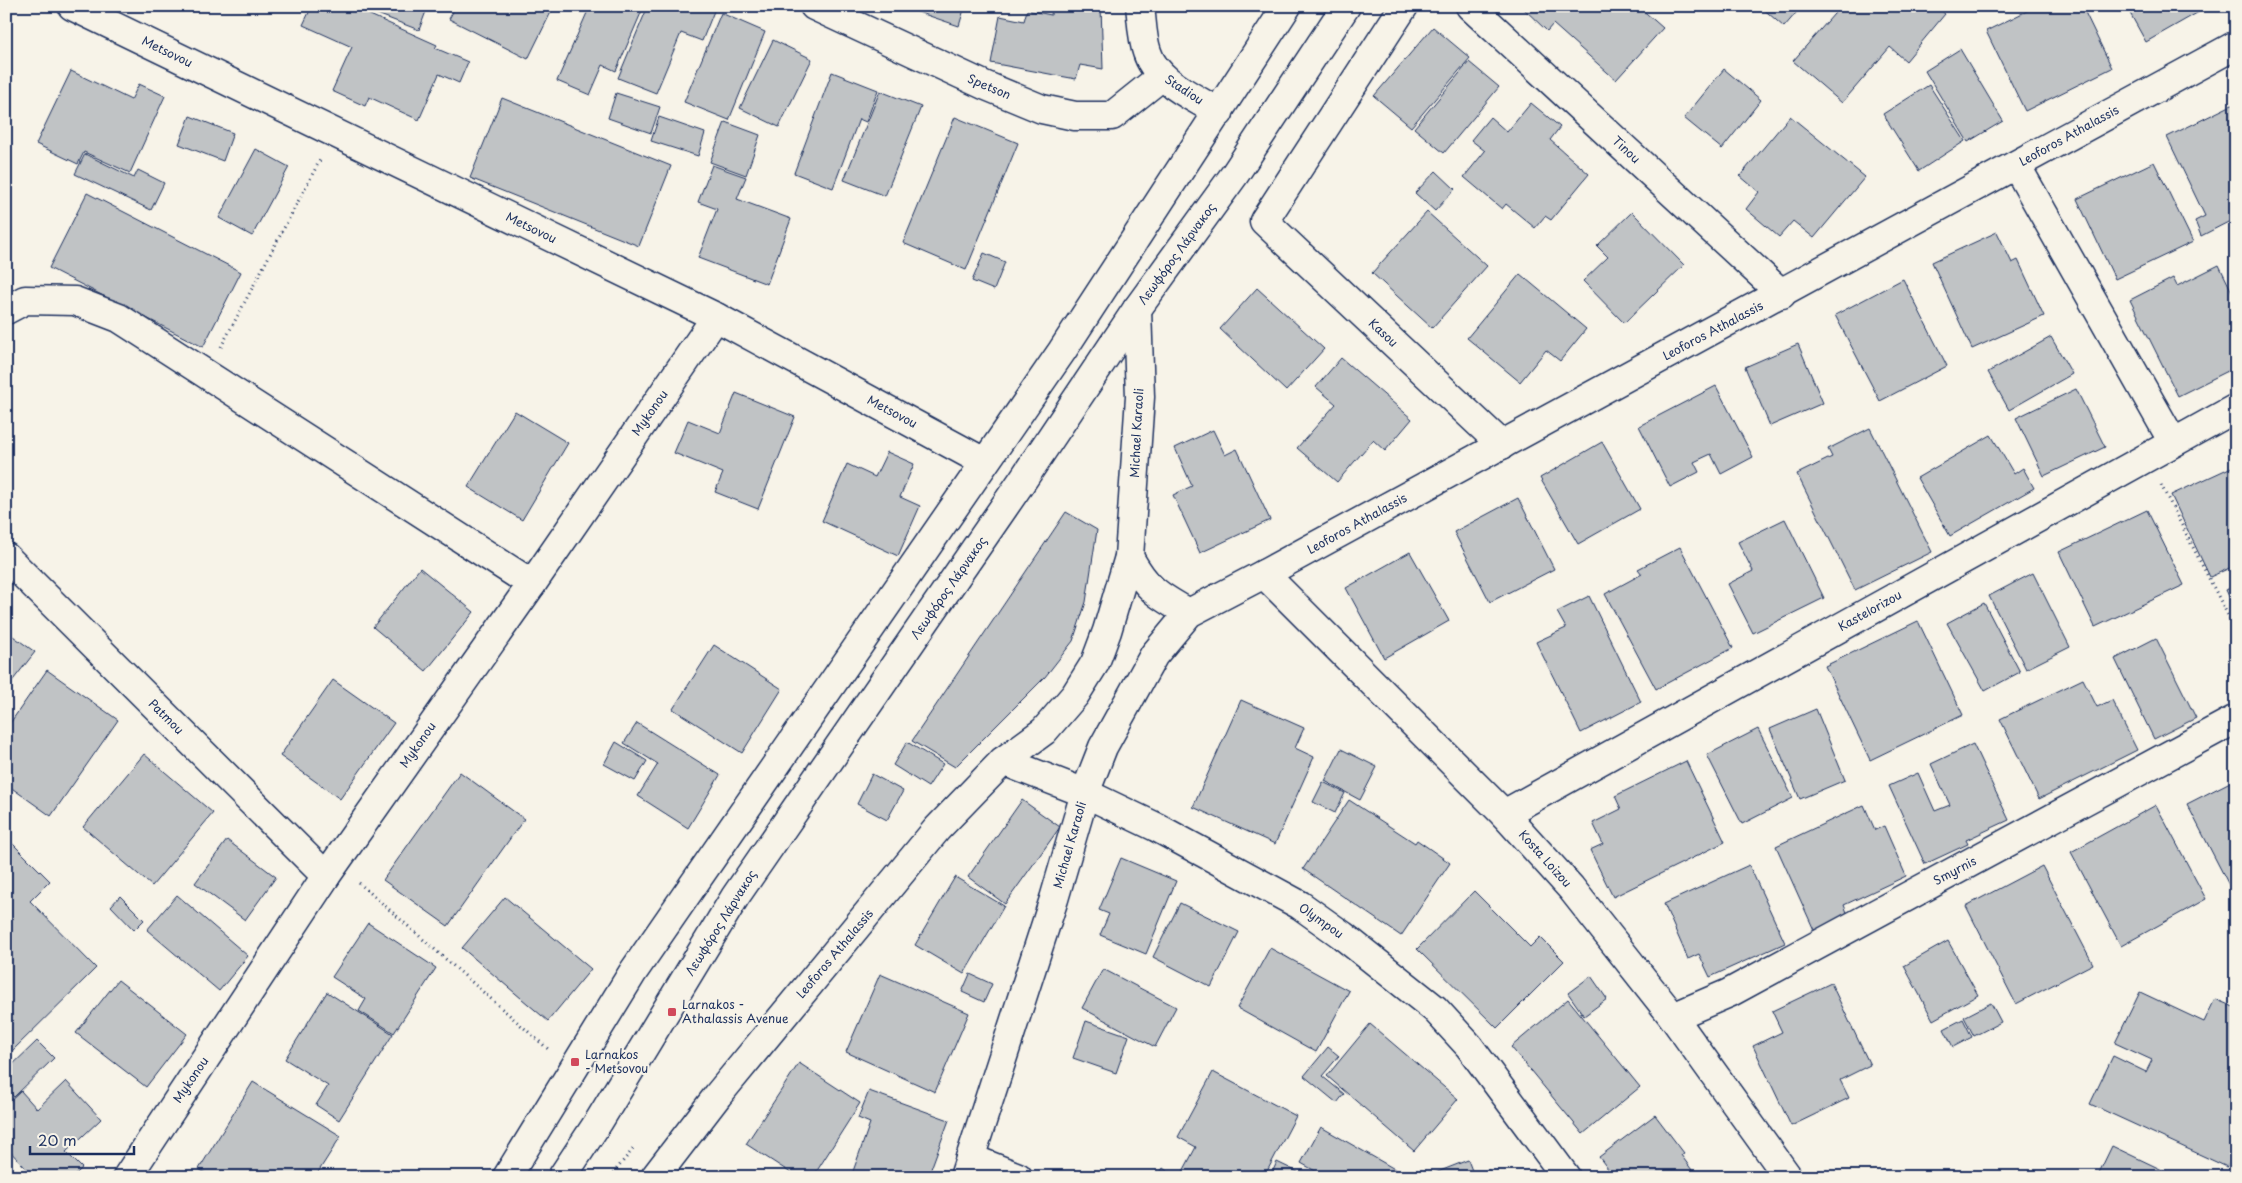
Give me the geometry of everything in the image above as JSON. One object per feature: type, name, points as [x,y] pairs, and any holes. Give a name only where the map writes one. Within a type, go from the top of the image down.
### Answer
[{"type":"street","name":"Metsovou","points":[[72,6],[716,317],[984,462]]},
{"type":"street","name":"Spetson","points":[[814,6],[992,89],[1042,109],[1075,116],[1112,116],[1162,76]]},
{"type":"street","name":"Stadiou","points":[[1140,6],[1147,53],[1162,76],[1219,113]]},
{"type":"street","points":[[507,1177],[633,972],[914,567],[984,462],[1062,352],[1287,6]]},
{"type":"street","name":"Λεωφόρος Λάρνακος","points":[[562,1177],[599,1120],[735,897],[1022,482],[1137,309],[1235,174],[1346,6]]},
{"type":"street","name":"Kasou","points":[[1404,6],[1264,220],[1502,445]]},
{"type":"street","name":"Tinou","points":[[1470,6],[1782,294]]},
{"type":"street","name":"Leoforos Athalassis","points":[[1189,613],[1782,294],[2236,45]]},
{"type":"street","points":[[2016,165],[2173,442]]},
{"type":"street","points":[[6,310],[25,300],[75,301],[120,318],[532,584]]},
{"type":"street","name":"Michael Karaoli","points":[[1003,761],[1044,731],[1075,696],[1090,671],[1107,631],[1129,556],[1140,397],[1137,309]]},
{"type":"street","name":"Mykonou","points":[[126,1177],[330,870],[532,584],[716,317]]},
{"type":"street","name":"Kastelorizou","points":[[1504,814],[2236,408]]},
{"type":"street","points":[[1129,556],[1142,581],[1153,591],[1189,613]]},
{"type":"street","name":"Patmou","points":[[6,557],[330,870]]},
{"type":"street","name":"Kosta Loizou","points":[[1264,574],[1504,814],[1572,888],[1673,1018],[1788,1177]]},
{"type":"street","name":"Michael Karaoli","points":[[967,1167],[1054,899],[1085,793],[1103,747],[1154,655],[1189,613]]},
{"type":"street","name":"Smyrnis","points":[[1673,1018],[1738,988],[2236,719]]},
{"type":"street","name":"Leoforos Athalassis","points":[[655,1177],[718,1095],[937,830],[1003,761]]},
{"type":"street","name":"Olympou","points":[[1003,761],[1085,793],[1156,827],[1300,905],[1397,977],[1435,1009],[1469,1046],[1566,1177]]},
{"type":"street","points":[[967,1167],[1018,1177]]},
{"type":"path","points":[[206,374],[335,133]]},
{"type":"path","points":[[2147,457],[2236,631]]},
{"type":"path","points":[[330,870],[572,1071]]},
{"type":"building","points":[[312,6],[350,6],[437,45],[435,48],[468,62],[459,83],[439,74],[419,120],[369,97],[365,106],[332,91],[352,47],[303,25]]},
{"type":"building","points":[[374,6],[428,6],[419,30],[372,12]]},
{"type":"building","points":[[456,6],[554,6],[528,59],[449,19]]},
{"type":"building","points":[[590,6],[644,6],[616,71],[603,65],[590,95],[557,81]]},
{"type":"building","points":[[648,6],[716,6],[702,41],[681,33],[656,93],[618,78]]},
{"type":"building","points":[[900,6],[965,6],[959,26]]},
{"type":"building","points":[[1052,6],[1101,6],[1103,69],[1080,65],[1076,79],[991,63],[1000,16],[1024,21],[1027,10],[1051,15]]},
{"type":"building","points":[[1521,6],[1638,6],[1663,28],[1616,80],[1553,24],[1547,31]]},
{"type":"building","points":[[1760,6],[1802,6],[1784,27]]},
{"type":"building","points":[[1841,6],[1936,6],[1945,14],[1906,61],[1890,47],[1842,103],[1793,61]]},
{"type":"building","points":[[2037,6],[2082,6],[2112,68],[2025,111],[1986,31]]},
{"type":"building","points":[[2126,6],[2203,6],[2204,9],[2146,42]]},
{"type":"building","points":[[721,13],[765,32],[729,120],[684,102]]},
{"type":"building","points":[[1433,27],[1470,58],[1411,127],[1374,96]]},
{"type":"building","points":[[773,40],[812,59],[779,127],[740,108]]},
{"type":"building","points":[[1960,49],[2003,121],[1968,142],[1925,71]]},
{"type":"building","points":[[1469,62],[1499,87],[1444,153],[1414,128]]},
{"type":"building","points":[[1724,69],[1761,100],[1722,149],[1684,118]]},
{"type":"building","points":[[71,71],[131,100],[139,84],[165,96],[130,173],[84,152],[78,164],[36,144]]},
{"type":"building","points":[[832,72],[878,90],[866,122],[859,119],[833,188],[794,173]]},
{"type":"building","points":[[1929,85],[1965,141],[1919,171],[1883,114]]},
{"type":"building","points":[[880,91],[921,107],[885,196],[844,180]]},
{"type":"building","points":[[616,93],[660,107],[651,133],[608,118]]},
{"type":"building","points":[[502,98],[671,166],[639,246],[470,178]]},
{"type":"building","points":[[1531,103],[1560,127],[1550,140],[1589,174],[1551,220],[1545,216],[1535,228],[1506,204],[1502,209],[1464,177],[1485,151],[1471,140],[1490,117],[1507,132]]},
{"type":"building","points":[[2236,103],[2236,218],[2201,236],[2195,221],[2205,216],[2167,137]]},
{"type":"building","points":[[190,116],[233,133],[223,161],[179,144]]},
{"type":"building","points":[[1790,116],[1865,177],[1814,238],[1793,221],[1779,237],[1746,209],[1759,192],[1740,176]]},
{"type":"building","points":[[659,117],[705,133],[698,156],[651,141]]},
{"type":"building","points":[[955,117],[1018,143],[966,270],[903,243]]},
{"type":"building","points":[[725,122],[760,135],[746,175],[710,162]]},
{"type":"building","points":[[256,149],[289,167],[252,236],[219,218]]},
{"type":"building","points":[[85,154],[134,178],[138,170],[164,183],[151,210],[75,174]]},
{"type":"building","points":[[2154,162],[2193,242],[2115,279],[2077,199]]},
{"type":"building","points":[[712,165],[746,177],[737,199],[791,219],[767,284],[698,258],[717,209],[698,202]]},
{"type":"building","points":[[1436,171],[1455,189],[1435,211],[1415,193]]},
{"type":"building","points":[[87,193],[241,272],[203,347],[49,268]]},
{"type":"building","points":[[1427,212],[1487,266],[1432,328],[1372,273]]},
{"type":"building","points":[[1632,212],[1684,265],[1624,323],[1583,281],[1608,257],[1597,246]]},
{"type":"building","points":[[1997,232],[2012,263],[2018,260],[2044,316],[1972,349],[1932,262]]},
{"type":"building","points":[[984,253],[1005,262],[994,290],[972,281]]},
{"type":"building","points":[[2219,265],[2236,300],[2236,367],[2178,396],[2130,300],[2173,278],[2177,286]]},
{"type":"building","points":[[1520,274],[1586,329],[1560,361],[1546,350],[1520,382],[1467,338]]},
{"type":"building","points":[[1903,279],[1947,366],[1880,401],[1835,315]]},
{"type":"building","points":[[1257,288],[1324,349],[1286,391],[1220,329]]},
{"type":"building","points":[[2051,337],[2072,374],[2009,410],[1988,372]]},
{"type":"building","points":[[1798,344],[1823,403],[1770,426],[1745,367]]},
{"type":"building","points":[[1341,358],[1412,419],[1385,451],[1373,440],[1337,482],[1297,448],[1336,404],[1316,387]]},
{"type":"building","points":[[1716,386],[1753,457],[1721,474],[1711,454],[1694,462],[1699,472],[1670,487],[1639,426]]},
{"type":"building","points":[[2076,389],[2105,447],[2044,476],[2016,418]]},
{"type":"building","points":[[736,393],[795,417],[758,509],[715,492],[723,473],[674,453],[688,420],[720,433]]},
{"type":"building","points":[[515,411],[568,443],[522,520],[468,487]]},
{"type":"building","points":[[1870,428],[1932,552],[1855,590],[1797,474],[1832,457],[1828,449]]},
{"type":"building","points":[[1213,430],[1225,455],[1237,449],[1270,520],[1200,553],[1173,495],[1192,486],[1175,448]]},
{"type":"building","points":[[1991,435],[2014,474],[2023,468],[2034,488],[1950,536],[1917,478]]},
{"type":"building","points":[[1602,442],[1640,509],[1578,544],[1540,478]]},
{"type":"building","points":[[887,452],[914,464],[900,497],[920,506],[898,556],[822,521],[847,464],[875,477]]},
{"type":"building","points":[[2236,465],[2236,565],[2210,577],[2171,495]]},
{"type":"building","points":[[1518,498],[1554,569],[1490,602],[1454,532]]},
{"type":"building","points":[[2147,510],[2184,585],[2095,627],[2059,552]]},
{"type":"building","points":[[1066,512],[1097,530],[1086,602],[1073,641],[1045,677],[955,767],[912,741]]},
{"type":"building","points":[[1785,519],[1824,598],[1753,633],[1728,584],[1753,571],[1738,542]]},
{"type":"building","points":[[1680,547],[1733,648],[1656,689],[1605,594],[1642,574],[1638,569]]},
{"type":"building","points":[[1410,552],[1449,621],[1384,658],[1346,588]]},
{"type":"building","points":[[420,568],[474,612],[426,671],[373,627]]},
{"type":"building","points":[[2033,573],[2070,647],[2026,669],[1989,596]]},
{"type":"building","points":[[2236,585],[2236,611],[2226,590]]},
{"type":"building","points":[[1589,596],[1641,702],[1581,733],[1536,642],[1566,628],[1557,612]]},
{"type":"building","points":[[1984,603],[2020,672],[1985,691],[1947,623]]},
{"type":"building","points":[[1918,621],[1963,715],[1870,760],[1825,666]]},
{"type":"building","points":[[6,631],[35,652],[6,689]]},
{"type":"building","points":[[2156,638],[2196,718],[2154,739],[2115,659]]},
{"type":"building","points":[[714,645],[782,689],[742,753],[673,709]]},
{"type":"building","points":[[47,670],[118,720],[51,816],[6,784],[6,729]]},
{"type":"building","points":[[2083,679],[2097,707],[2112,700],[2137,750],[2039,799],[2000,719]]},
{"type":"building","points":[[333,680],[394,723],[340,799],[280,756]]},
{"type":"building","points":[[1241,700],[1304,728],[1295,748],[1314,757],[1275,844],[1193,807]]},
{"type":"building","points":[[1816,709],[1845,780],[1800,799],[1770,729]]},
{"type":"building","points":[[637,723],[720,775],[688,828],[638,796],[658,764],[624,743]]},
{"type":"building","points":[[1758,729],[1793,798],[1742,824],[1707,755]]},
{"type":"building","points":[[616,742],[647,761],[635,781],[604,764]]},
{"type":"building","points":[[907,742],[943,764],[928,787],[893,765]]},
{"type":"building","points":[[1973,744],[2009,820],[1966,840],[1968,844],[1925,864],[1889,786],[1918,773],[1935,811],[1950,805],[1931,764]]},
{"type":"building","points":[[1341,749],[1377,767],[1360,800],[1325,781]]},
{"type":"building","points":[[144,754],[213,813],[152,886],[83,827]]},
{"type":"building","points":[[1686,761],[1725,842],[1613,897],[1590,850],[1603,844],[1593,823],[1621,809],[1615,796]]},
{"type":"building","points":[[460,772],[524,819],[448,926],[383,880]]},
{"type":"building","points":[[872,774],[903,791],[887,820],[857,804]]},
{"type":"building","points":[[2236,779],[2236,884],[2230,887],[2187,804]]},
{"type":"building","points":[[1323,782],[1345,793],[1335,813],[1313,802]]},
{"type":"building","points":[[1022,800],[1060,827],[1005,904],[968,877]]},
{"type":"building","points":[[1349,800],[1415,843],[1417,840],[1450,863],[1401,936],[1303,869]]},
{"type":"building","points":[[1864,805],[1875,830],[1884,826],[1906,876],[1844,905],[1848,915],[1814,930],[1776,846]]},
{"type":"building","points":[[2156,805],[2206,899],[2121,946],[2071,852]]},
{"type":"building","points":[[6,837],[50,881],[30,901],[96,968],[6,1057]]},
{"type":"building","points":[[227,840],[276,877],[245,920],[195,883]]},
{"type":"building","points":[[1121,858],[1176,881],[1146,954],[1100,935],[1109,914],[1099,910]]},
{"type":"building","points":[[1749,865],[1785,943],[1710,977],[1699,954],[1688,959],[1664,904]]},
{"type":"building","points":[[2042,866],[2093,964],[2016,1004],[1966,906]]},
{"type":"building","points":[[955,877],[1004,906],[964,974],[915,945]]},
{"type":"building","points":[[1474,891],[1530,947],[1540,937],[1564,961],[1497,1028],[1417,949]]},
{"type":"building","points":[[177,895],[248,956],[219,991],[147,930]]},
{"type":"building","points":[[120,896],[144,920],[134,930],[111,906]]},
{"type":"building","points":[[505,897],[591,969],[548,1021],[462,948]]},
{"type":"building","points":[[1180,903],[1239,932],[1211,987],[1153,957]]},
{"type":"building","points":[[368,923],[436,968],[394,1033],[359,1011],[366,999],[332,977]]},
{"type":"building","points":[[1948,941],[1978,995],[1933,1020],[1904,966]]},
{"type":"building","points":[[1270,948],[1349,991],[1316,1052],[1237,1008]]},
{"type":"building","points":[[1103,969],[1176,1007],[1155,1047],[1082,1008]]},
{"type":"building","points":[[880,974],[969,1013],[935,1092],[846,1052]]},
{"type":"building","points":[[970,974],[992,984],[984,1002],[962,992]]},
{"type":"building","points":[[1591,976],[1607,999],[1584,1016],[1568,993]]},
{"type":"building","points":[[118,980],[187,1034],[146,1087],[76,1033]]},
{"type":"building","points":[[1831,983],[1870,1065],[1840,1080],[1849,1098],[1791,1126],[1753,1046],[1782,1032],[1772,1011]]},
{"type":"building","points":[[327,992],[393,1034],[339,1120],[316,1105],[328,1086],[285,1059]]},
{"type":"building","points":[[2140,992],[2204,1022],[2215,999],[2236,1008],[2236,1148],[2227,1167],[2090,1104],[2113,1056],[2146,1072],[2152,1060],[2115,1043]]},
{"type":"building","points":[[1568,999],[1640,1087],[1583,1134],[1511,1047]]},
{"type":"building","points":[[1991,1003],[2001,1022],[1974,1036],[1964,1017]]},
{"type":"building","points":[[1963,1019],[1972,1037],[1953,1047],[1944,1029]]},
{"type":"building","points":[[1086,1021],[1129,1036],[1116,1073],[1073,1058]]},
{"type":"building","points":[[1370,1024],[1458,1099],[1414,1151],[1327,1076]]},
{"type":"building","points":[[37,1041],[54,1058],[14,1097],[6,1089],[6,1071]]},
{"type":"building","points":[[1328,1047],[1339,1056],[1322,1076],[1344,1094],[1337,1103],[1304,1076]]},
{"type":"building","points":[[799,1063],[860,1103],[813,1177],[797,1177],[746,1144]]},
{"type":"building","points":[[1213,1072],[1296,1116],[1264,1177],[1180,1177],[1196,1147],[1178,1137]]},
{"type":"building","points":[[66,1081],[101,1119],[66,1152],[82,1168],[73,1177],[34,1177],[6,1147],[6,1105],[21,1091],[37,1109]]},
{"type":"building","points":[[253,1082],[341,1136],[315,1177],[211,1177],[199,1169]]},
{"type":"building","points":[[869,1091],[949,1120],[928,1177],[851,1177],[870,1123],[858,1118]]},
{"type":"building","points":[[1655,1115],[1684,1153],[1681,1155],[1697,1177],[1614,1177],[1599,1157]]},
{"type":"building","points":[[1321,1127],[1398,1171],[1395,1177],[1326,1177],[1301,1163]]},
{"type":"building","points":[[2112,1146],[2177,1177],[2097,1177]]},
{"type":"building","points":[[1468,1160],[1474,1176],[1489,1170],[1492,1177],[1425,1177]]},
{"type":"building","points":[[1277,1162],[1308,1177],[1270,1177]]},
{"type":"building","points":[[1163,1168],[1175,1177],[1157,1177]]},
{"type":"place","name":"Larnakos - Athalassis Avenue","points":[[672,1012]]},
{"type":"place","name":"Larnakos - Metsovou","points":[[575,1062]]}]
